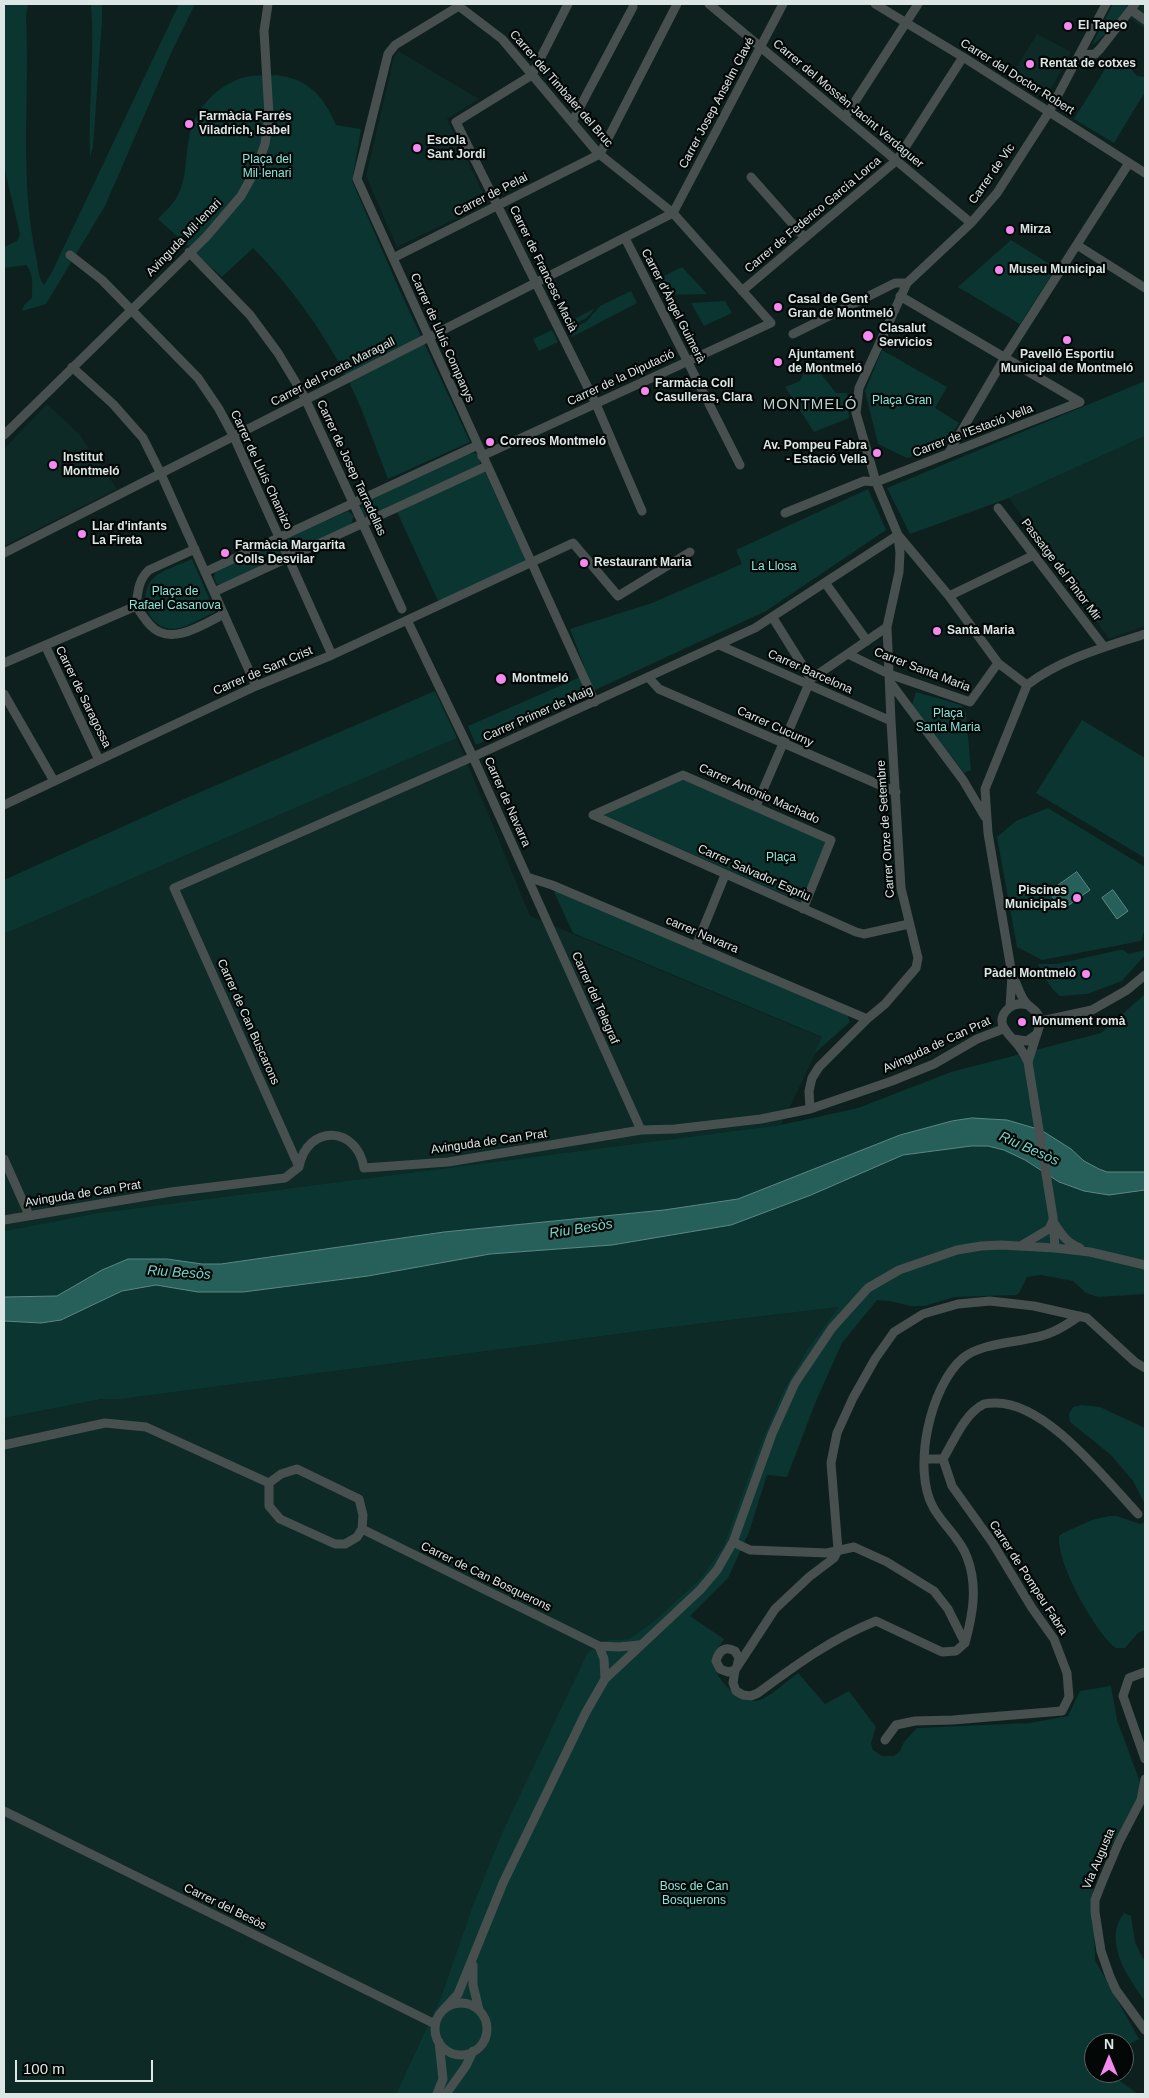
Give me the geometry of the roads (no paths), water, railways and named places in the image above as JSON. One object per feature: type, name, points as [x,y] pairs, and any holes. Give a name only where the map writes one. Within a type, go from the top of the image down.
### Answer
[{"type":"street","name":"Avinguda Mil·lenari","points":[[4,436],[189,252],[241,196],[256,170],[265,144],[269,115],[264,31],[268,4]]},
{"type":"street","points":[[532,75],[568,4]]},
{"type":"street","points":[[600,154],[677,4]]},
{"type":"street","name":"Carrer del Mossèn Jacint Verdaguer","points":[[709,4],[971,223]]},
{"type":"street","name":"Carrer Josep Anselm Clavé","points":[[673,213],[783,4]]},
{"type":"street","name":"Carrer del Doctor Robert","points":[[875,4],[963,57],[1145,173]]},
{"type":"street","points":[[845,117],[918,4]]},
{"type":"street","name":"Carrer de Vic","points":[[793,334],[895,283],[907,283],[971,223],[997,193],[1050,112],[1106,4]]},
{"type":"street","name":"Carrer del Timbaler del Bruc","points":[[459,5],[502,39],[600,154],[673,213],[771,323]]},
{"type":"street","name":"Carrer de Lluís Companys","points":[[459,5],[395,45],[388,54],[357,179],[595,702]]},
{"type":"street","points":[[572,122],[633,7]]},
{"type":"street","points":[[1079,55],[1094,54],[1133,7],[1145,20]]},
{"type":"street","name":"Carrer de Federico García Lorca","points":[[742,291],[897,160],[963,57]]},
{"type":"street","name":"Carrer de Francesc Macià","points":[[532,75],[456,122],[596,404],[642,511]]},
{"type":"street","name":"Carrer de Pelai","points":[[393,258],[600,154]]},
{"type":"street","points":[[948,454],[1005,357],[1129,163]]},
{"type":"street","points":[[751,177],[805,238]]},
{"type":"street","name":"Carrer del Poeta Maragall","points":[[4,553],[673,213]]},
{"type":"street","name":"Carrer d'Àngel Guimerà","points":[[625,238],[740,465]]},
{"type":"street","points":[[1077,245],[1145,288]]},
{"type":"street","name":"Carrer de Josep Tarradellas","points":[[189,252],[250,315],[278,353],[306,400],[402,609]]},
{"type":"street","name":"Carrer de Lluís Chamizo","points":[[70,255],[102,280],[198,378],[219,409],[234,437],[332,655]]},
{"type":"street","points":[[907,283],[859,388],[856,414],[876,482],[898,535],[949,596],[998,662],[1028,685]]},
{"type":"street","points":[[900,296],[1005,357]]},
{"type":"street","name":"Carrer de la Diputació","points":[[482,456],[687,360],[771,323]]},
{"type":"street","name":"Carrer de l'Estació Vella","points":[[784,513],[864,481],[876,482],[1080,402],[1005,357]]},
{"type":"street","points":[[72,367],[113,404],[143,438],[256,686]]},
{"type":"street","points":[[205,572],[478,445]]},
{"type":"street","points":[[214,592],[487,466]]},
{"type":"street","name":"Passatge del Pintor Mir","points":[[998,508],[1104,647]]},
{"type":"street","name":"Carrer Onze de Setembre","points":[[810,1110],[809,1092],[812,1078],[819,1067],[867,1018],[885,1004],[916,968],[918,958],[901,888],[891,721],[887,627],[900,565],[898,535]]},
{"type":"street","name":"Carrer Primer de Maig","points":[[174,888],[473,757],[719,645],[773,618],[898,535]]},
{"type":"street","name":"Carrer de Sant Crist","points":[[4,805],[256,686],[332,655],[533,563],[573,542],[618,596],[690,552]]},
{"type":"street","points":[[195,549],[149,570],[139,584],[136,606],[152,627],[164,634],[182,634],[224,614]]},
{"type":"street","points":[[949,596],[1034,555]]},
{"type":"street","points":[[900,565],[908,558],[917,558]]},
{"type":"street","points":[[826,584],[867,641]]},
{"type":"street","points":[[4,663],[136,606]]},
{"type":"street","points":[[773,618],[810,682]]},
{"type":"street","name":"Carrer de Navarra","points":[[407,620],[473,757],[527,877]]},
{"type":"street","points":[[756,806],[810,682],[887,627]]},
{"type":"street","points":[[1055,1248],[1052,1216],[1028,1062],[1013,1039],[1003,1029],[1003,1018],[1010,1007],[1012,975],[986,820],[986,789],[1028,685],[1044,672],[1104,647],[1145,634]]},
{"type":"street","name":"Carrer de Saragossa","points":[[45,645],[100,760]]},
{"type":"street","name":"Carrer Barcelona","points":[[719,645],[810,682],[891,721]]},
{"type":"street","name":"Carrer Santa Maria","points":[[848,654],[890,678],[970,702],[998,662]]},
{"type":"street","name":"Carrer Cucurny","points":[[648,678],[659,689],[896,792]]},
{"type":"street","points":[[890,678],[971,792],[986,820]]},
{"type":"street","points":[[4,694],[54,781]]},
{"type":"street","name":"Carrer Antonio Machado","points":[[593,815],[683,775],[756,806],[831,840],[803,909]]},
{"type":"street","points":[[971,792],[986,789]]},
{"type":"street","name":"Carrer Salvador Espriu","points":[[593,815],[725,875],[864,934],[909,924]]},
{"type":"street","points":[[696,946],[725,875]]},
{"type":"street","name":"carrer Navarra","points":[[527,877],[552,885],[867,1018]]},
{"type":"street","name":"Carrer del Telegraf","points":[[527,877],[641,1130]]},
{"type":"street","name":"Carrer de Can Buscarons","points":[[174,888],[299,1167]]},
{"type":"street","points":[[1012,975],[1028,1004],[1036,1010],[1040,1021],[1028,1062]]},
{"type":"street","points":[[1040,1021],[1092,1010],[1127,990],[1145,975]]},
{"type":"street","points":[[1010,1007],[1017,1004],[1028,1004]]},
{"type":"street","name":"Avinguda de Can Prat","points":[[4,1220],[171,1192],[285,1178],[299,1167],[301,1156],[307,1146],[314,1140],[333,1135],[351,1141],[362,1157],[364,1168],[378,1168],[462,1160],[641,1130],[675,1129],[761,1119],[810,1110],[934,1064],[977,1039],[1003,1029]]},
{"type":"street","points":[[1013,1039],[1027,1041],[1037,1034]]},
{"type":"street","points":[[4,1159],[29,1215]]},
{"type":"street","points":[[1022,1246],[1050,1229],[1052,1216]]},
{"type":"street","points":[[1052,1216],[1062,1235],[1072,1245],[1090,1252]]},
{"type":"street","points":[[473,1960],[473,1985],[479,2010],[486,2024],[486,2035],[481,2045],[473,2051],[457,2054],[446,2050],[439,2042],[435,2034],[435,2024],[443,2010],[458,1994],[503,1883],[582,1720],[605,1679],[700,1590],[717,1570],[733,1542],[787,1398],[812,1356],[859,1297],[878,1281],[899,1270],[957,1250],[981,1246],[1022,1246],[1090,1252],[1145,1265]]},
{"type":"street","points":[[1080,1316],[1050,1334],[990,1346],[964,1358],[950,1374],[935,1401],[927,1429],[926,1488],[933,1507],[967,1555],[974,1581],[974,1605],[966,1643],[956,1651],[942,1652],[876,1621],[846,1634],[808,1657],[758,1693],[751,1696],[743,1695],[736,1691],[733,1683],[736,1668],[775,1609],[809,1577],[834,1558],[838,1550],[831,1464],[836,1433],[852,1398],[875,1359],[894,1332],[923,1314],[958,1304],[990,1301],[1034,1306],[1080,1316],[1087,1318],[1135,1362],[1145,1368]]},
{"type":"street","points":[[925,1459],[943,1459],[970,1415],[986,1404],[1005,1404],[1022,1408],[1049,1425],[1076,1449],[1138,1514]]},
{"type":"street","points":[[4,1444],[105,1423],[146,1427],[269,1483]]},
{"type":"street","name":"Carrer de Pompeu Fabra","points":[[885,1740],[896,1725],[915,1721],[953,1720],[1062,1711],[1069,1697],[1067,1673],[1054,1639],[1032,1608],[997,1550],[952,1486],[943,1459]]},
{"type":"street","points":[[297,1469],[359,1499],[363,1515],[362,1529],[357,1538],[345,1544],[335,1544],[280,1519],[269,1506],[269,1483],[281,1474],[297,1469]]},
{"type":"street","name":"Carrer de Can Bosquerons","points":[[362,1529],[599,1646],[618,1648],[639,1646]]},
{"type":"street","points":[[733,1542],[750,1550],[827,1554],[854,1547],[887,1562],[934,1591],[948,1609],[966,1643]]},
{"type":"street","points":[[599,1646],[604,1659],[605,1679]]},
{"type":"street","points":[[1145,1672],[1130,1678],[1123,1696],[1145,1759]]},
{"type":"street","name":"Via Augusta","points":[[1145,1779],[1141,1800],[1119,1842],[1102,1882],[1096,1900],[1095,1912],[1099,1944],[1110,1977],[1116,1990],[1145,2030]]},
{"type":"street","name":"Carrer del Besòs","points":[[4,1811],[435,2024]]},
{"type":"street","points":[[443,2010],[453,2004],[464,2003],[479,2010]]},
{"type":"street","points":[[437,2094],[442,2080],[439,2042]]},
{"type":"street","points":[[446,2094],[466,2066],[473,2051]]},
{"type":"water","points":[[1077,872],[1090,890],[1062,910],[1049,892]]},
{"type":"water","points":[[1113,890],[1128,911],[1117,919],[1102,898]]},
{"type":"water","name":"Riu Besòs","points":[[972,1118],[1007,1120],[1041,1130],[1071,1149],[1084,1161],[1107,1172],[1145,1172],[1145,1190],[1109,1195],[1084,1191],[1059,1182],[1025,1160],[1004,1150],[988,1146],[971,1146],[903,1155],[811,1195],[731,1225],[612,1245],[490,1254],[368,1276],[243,1292],[198,1292],[156,1285],[122,1291],[61,1320],[41,1323],[4,1321],[4,1297],[57,1296],[102,1270],[128,1259],[167,1259],[202,1264],[221,1264],[444,1232],[664,1210],[738,1199],[900,1135],[952,1121]]},
{"type":"place","name":"El Tapeo","points":[[1068,26]]},
{"type":"place","name":"Rentat de cotxes","points":[[1030,64]]},
{"type":"place","name":"Farmàcia Farrés Viladrich, Isabel","points":[[189,124]]},
{"type":"place","name":"Escola Sant Jordi","points":[[417,148]]},
{"type":"place","name":"Mirza","points":[[1010,230]]},
{"type":"place","name":"Museu Municipal","points":[[999,270]]},
{"type":"place","name":"Casal de Gent Gran de Montmeló","points":[[778,307]]},
{"type":"place","name":"Clasalut Servicios","points":[[868,336]]},
{"type":"place","name":"Pavelló Esportiu Municipal de Montmeló","points":[[1067,340]]},
{"type":"place","name":"Ajuntament de Montmeló","points":[[778,362]]},
{"type":"place","name":"Farmàcia Coll Casulleras, Clara","points":[[645,391]]},
{"type":"place","name":"Correos Montmeló","points":[[490,442]]},
{"type":"place","name":"Av. Pompeu Fabra - Estació Vella","points":[[877,453]]},
{"type":"place","name":"Institut Montmeló","points":[[53,465]]},
{"type":"place","name":"Llar d'infants La Fireta","points":[[82,534]]},
{"type":"place","name":"Farmàcia Margarita Colls Desvilar","points":[[225,553]]},
{"type":"place","name":"Restaurant Maria","points":[[584,563]]},
{"type":"place","name":"Santa Maria","points":[[937,631]]},
{"type":"place","name":"Montmeló","points":[[501,679]]},
{"type":"place","name":"Piscines Municipals","points":[[1077,898]]},
{"type":"place","name":"Pàdel Montmeló","points":[[1086,974]]},
{"type":"place","name":"Monument romà","points":[[1022,1022]]},
{"type":"district","name":"MONTMELÓ","points":[[810,405]]},
{"type":"park label","name":"Plaça del Mil·lenari","points":[[267,167]]},
{"type":"park label","name":"Plaça Gran","points":[[902,401]]},
{"type":"park label","name":"La Llosa","points":[[774,567]]},
{"type":"park label","name":"Plaça de Rafael Casanova","points":[[175,599]]},
{"type":"park label","name":"Plaça Santa Maria","points":[[948,721]]},
{"type":"park label","name":"Plaça","points":[[781,858]]},
{"type":"park label","name":"Bosc de Can Bosquerons","points":[[694,1894]]}]
